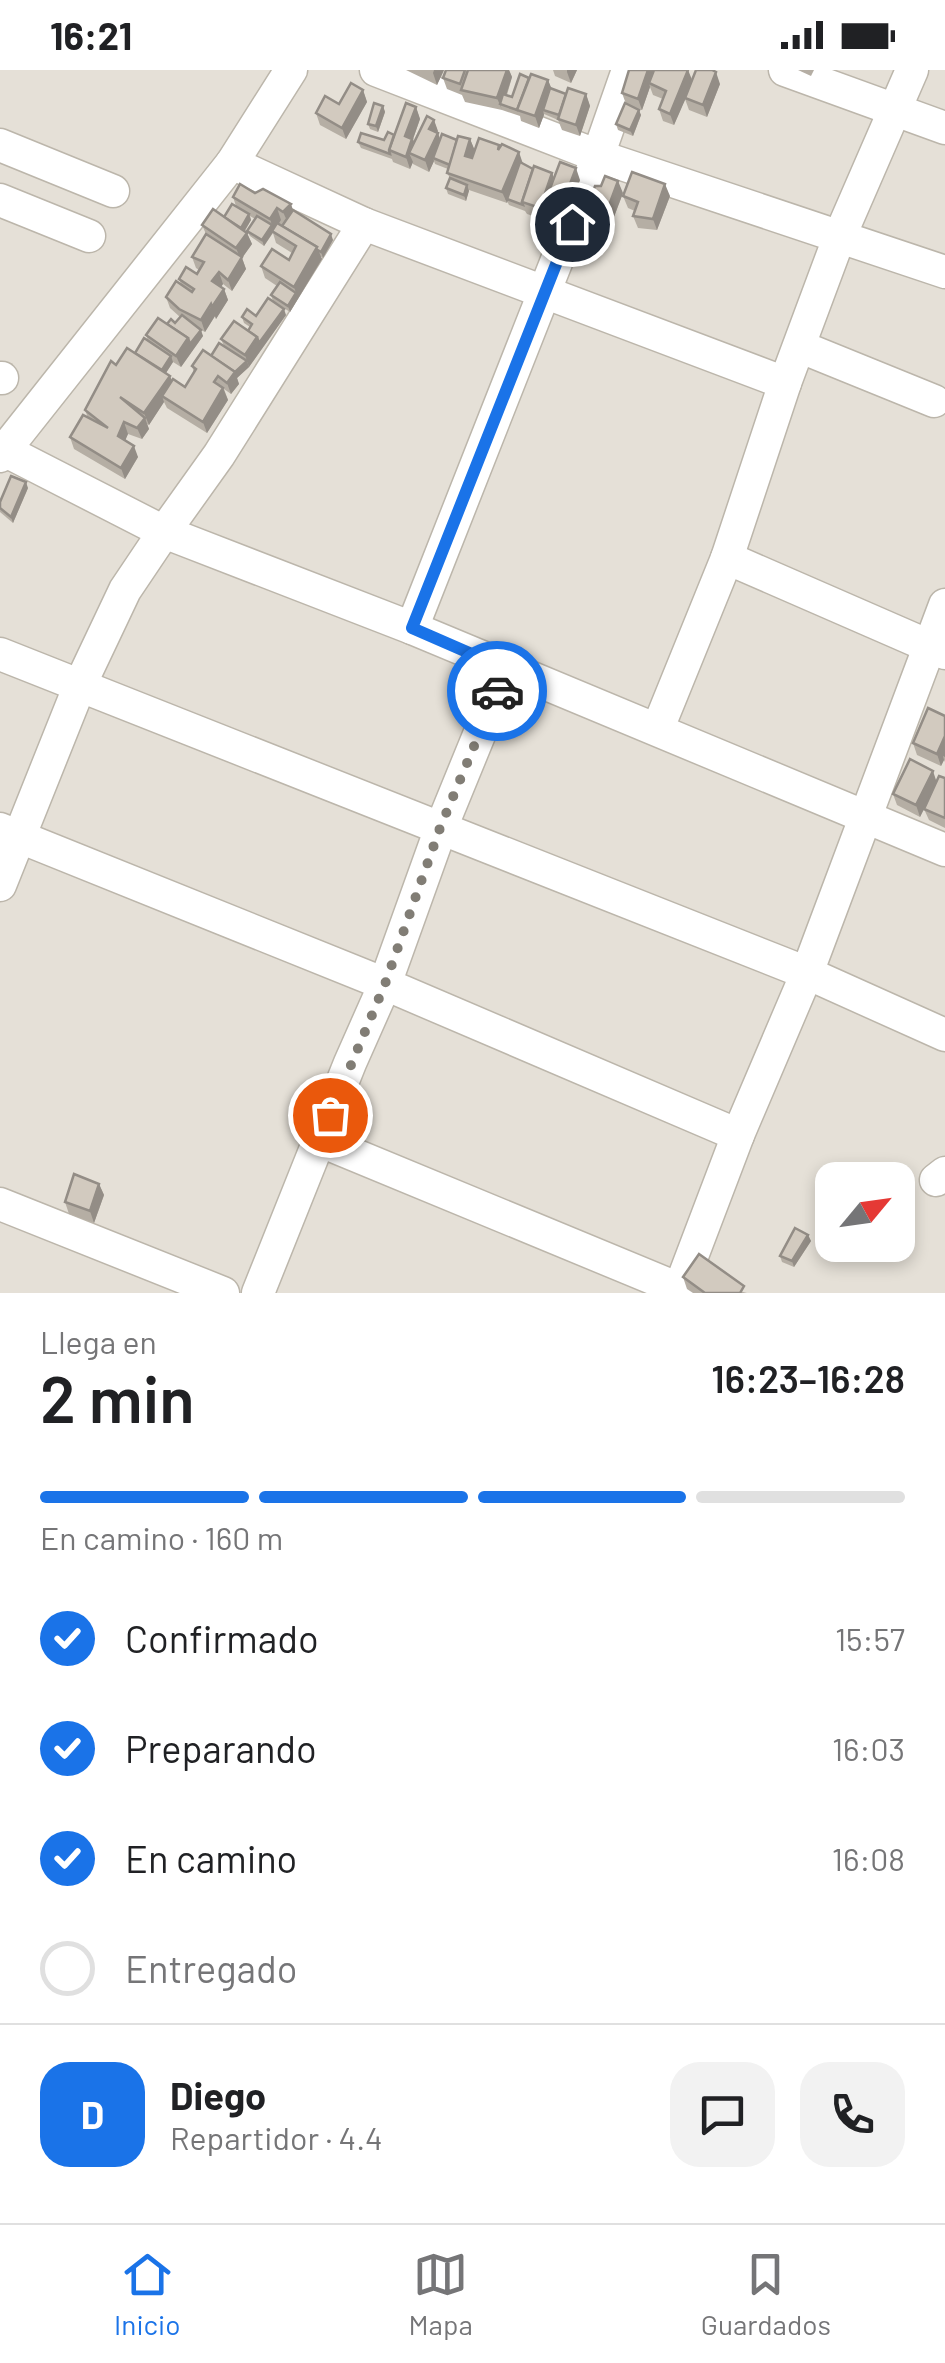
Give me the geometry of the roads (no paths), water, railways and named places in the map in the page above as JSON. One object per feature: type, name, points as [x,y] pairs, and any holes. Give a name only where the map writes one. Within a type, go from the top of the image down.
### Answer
[{"type":"street","points":[[291,70],[232,162],[2,453],[164,532],[658,728],[945,850]]},
{"type":"street","points":[[376,70],[598,156],[945,272]]},
{"type":"street","points":[[412,628],[546,292],[628,70]]},
{"type":"street","points":[[786,70],[945,128]]},
{"type":"street","points":[[658,728],[727,558],[839,238],[912,70]]},
{"type":"street","points":[[0,145],[113,191]]},
{"type":"street","points":[[232,162],[364,224],[785,384]]},
{"type":"street","points":[[0,200],[89,236]]},
{"type":"street","points":[[0,884],[9,834],[125,590],[219,455],[364,224]]},
{"type":"street","points":[[801,347],[934,401]]},
{"type":"street","points":[[727,558],[938,650]]},
{"type":"street","points":[[320,1141],[679,1291],[738,1135],[807,973],[864,814],[938,650],[944,611]]},
{"type":"street","points":[[0,654],[807,973],[945,1035]]},
{"type":"street","points":[[258,1293],[385,984],[440,828],[506,669]]},
{"type":"street","points":[[9,834],[385,984],[738,1135]]},
{"type":"street","points":[[0,1204],[223,1293]]}]
